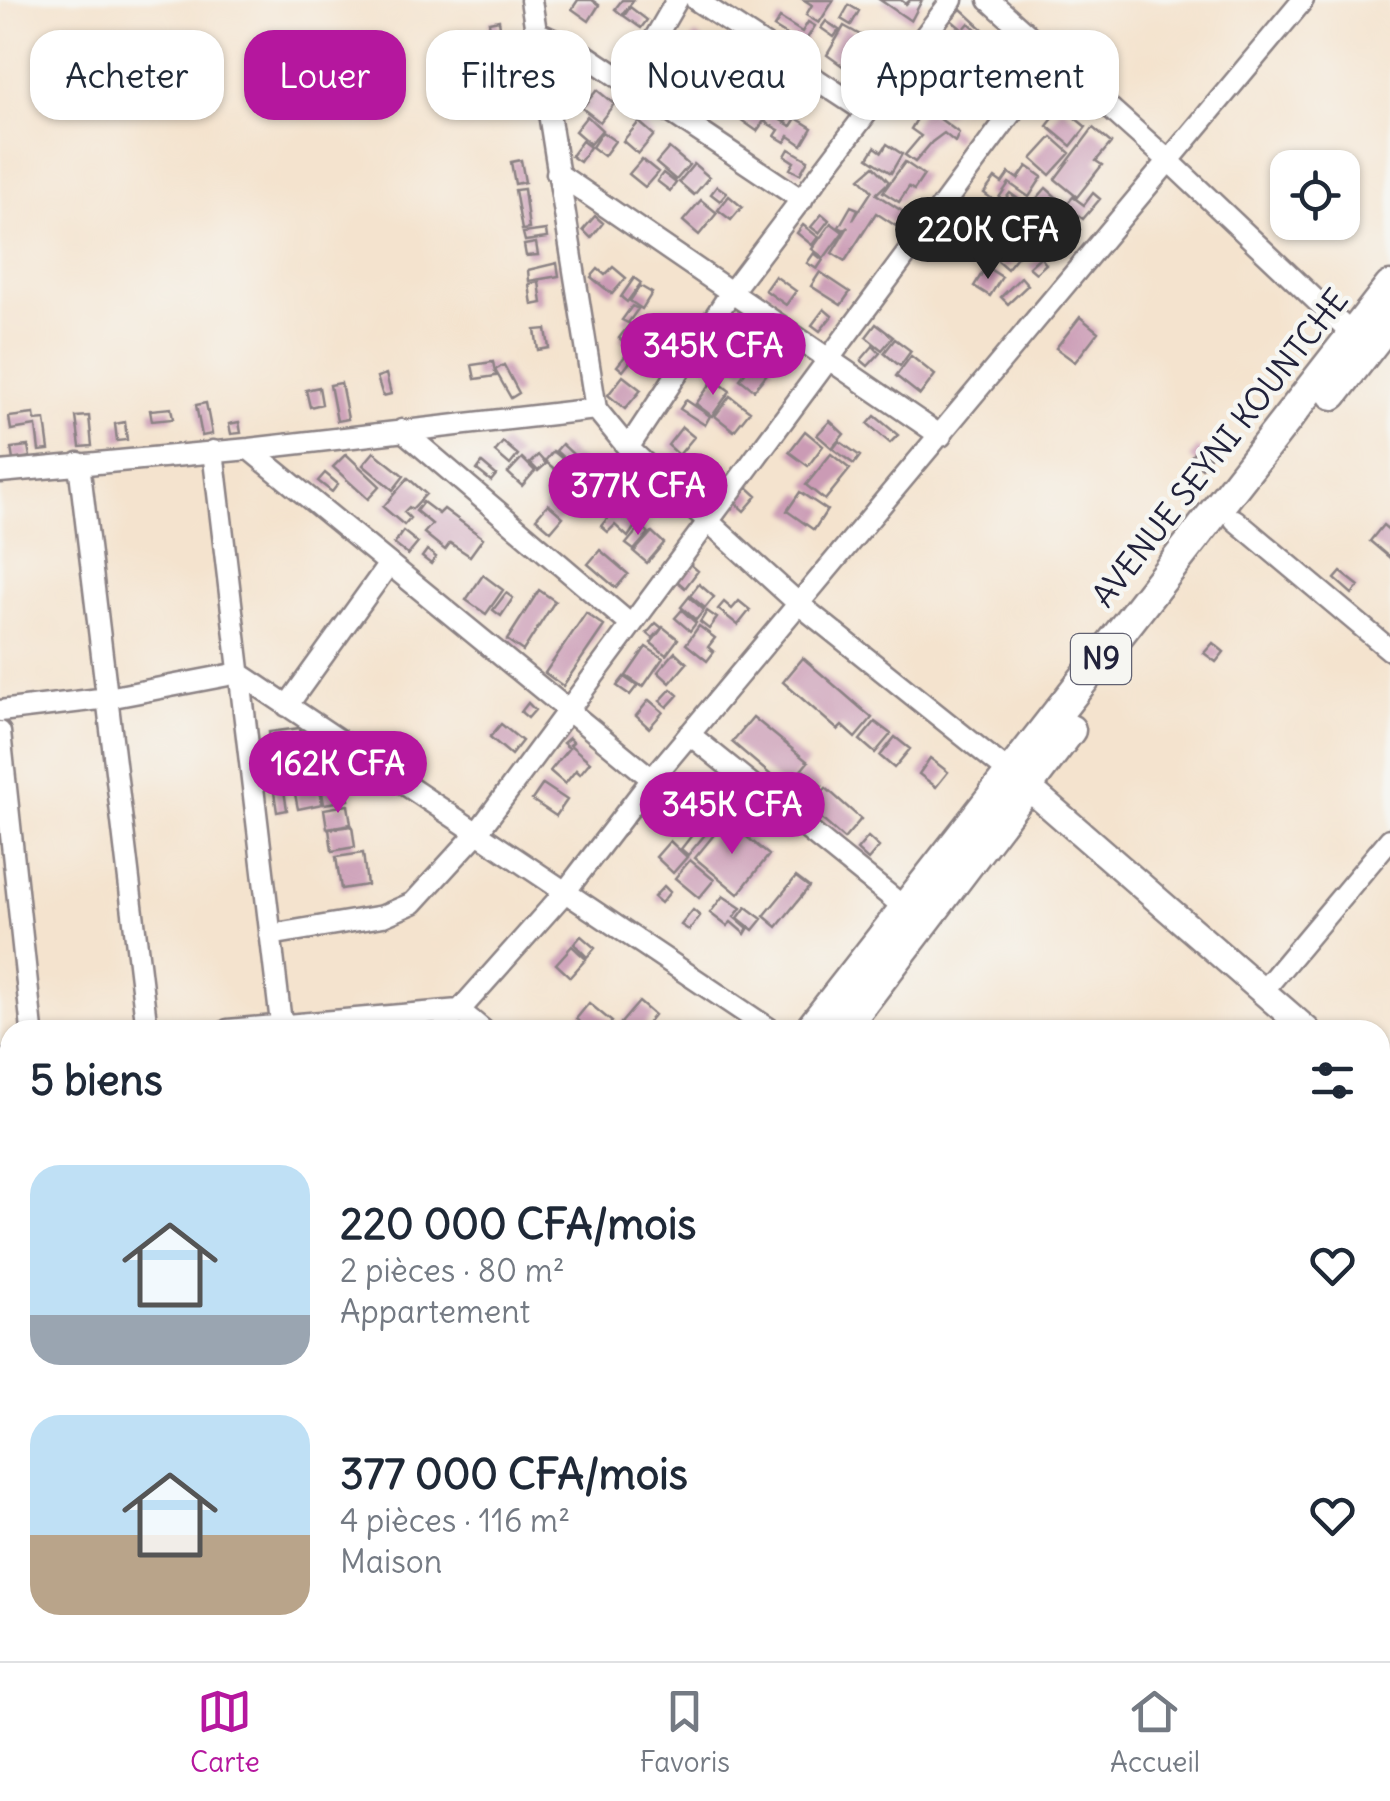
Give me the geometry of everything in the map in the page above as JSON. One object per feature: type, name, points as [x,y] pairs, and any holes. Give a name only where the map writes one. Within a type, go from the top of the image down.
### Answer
[{"type":"highway","name":"AVENUE SEYNI KOUNTCHE","points":[[818,1020],[905,908],[1235,520],[1360,342],[1390,288]]},
{"type":"highway","name":"AVENUE SEYNI KOUNTCHE","points":[[849,1020],[1018,779],[1220,509],[1360,342],[1390,320]]},
{"type":"main road","points":[[1018,779],[1295,1020]]},
{"type":"street","points":[[530,0],[534,30]]},
{"type":"street","points":[[660,30],[678,0]]},
{"type":"street","points":[[696,0],[841,96]]},
{"type":"street","points":[[929,30],[952,0]]},
{"type":"street","points":[[989,0],[1022,30]]},
{"type":"street","points":[[450,1020],[565,892],[652,779],[1303,0]]},
{"type":"street","points":[[1119,117],[1360,342]]},
{"type":"street","points":[[549,120],[596,409],[628,448],[800,605],[1018,779]]},
{"type":"street","points":[[683,120],[802,200]]},
{"type":"street","points":[[628,448],[732,292],[860,120]]},
{"type":"street","points":[[270,935],[383,916],[413,903],[477,833],[1006,120]]},
{"type":"street","points":[[558,172],[941,436]]},
{"type":"street","points":[[0,472],[249,449],[596,409]]},
{"type":"street","points":[[402,430],[631,625]]},
{"type":"street","points":[[249,449],[652,779]]},
{"type":"street","points":[[213,451],[281,1020]]},
{"type":"street","points":[[80,463],[147,1020]]},
{"type":"street","points":[[1235,520],[1390,650]]},
{"type":"street","points":[[287,706],[390,564]]},
{"type":"street","points":[[0,711],[108,698],[239,673],[756,1020]]},
{"type":"street","points":[[0,732],[31,1020]]},
{"type":"street","points":[[690,734],[905,908]]},
{"type":"street","points":[[1262,992],[1390,838]]},
{"type":"street","points":[[322,1020],[459,1010],[471,1020]]},
{"type":"building","points":[[578,0],[592,0],[599,5],[589,21],[572,9]]},
{"type":"building","points":[[622,0],[634,0],[622,15],[615,9]]},
{"type":"building","points":[[804,0],[834,0],[819,23],[806,15],[812,5]]},
{"type":"building","points":[[880,0],[901,0],[906,4],[922,0],[911,21]]},
{"type":"building","points":[[849,5],[859,11],[851,25],[841,19]]},
{"type":"building","points":[[630,7],[647,20],[641,28],[624,16]]},
{"type":"building","points":[[961,9],[984,30],[969,23],[963,30],[951,20]]},
{"type":"building","points":[[780,18],[799,30],[779,30],[774,27]]},
{"type":"building","points":[[499,20],[500,30],[490,30],[489,22]]},
{"type":"building","points":[[826,21],[839,30],[834,37],[821,28]]},
{"type":"building","points":[[841,31],[841,65],[827,55]]},
{"type":"building","points":[[597,90],[611,102],[600,122],[591,115],[591,97]]},
{"type":"building","points":[[584,120],[591,120],[602,130],[590,144],[575,131]]},
{"type":"building","points":[[741,120],[765,120],[757,131]]},
{"type":"building","points":[[780,120],[791,126],[799,120],[812,128],[802,145],[789,136],[785,142],[775,136],[779,130],[765,122]]},
{"type":"building","points":[[916,120],[942,120],[959,133],[955,142],[944,133],[915,162],[905,155],[921,136],[911,129]]},
{"type":"building","points":[[1052,120],[1078,120],[1086,127],[1071,146],[1047,126]]},
{"type":"building","points":[[639,122],[654,135],[638,154],[623,141]]},
{"type":"building","points":[[1093,128],[1111,143],[1096,161],[1102,165],[1077,197],[1055,179]]},
{"type":"building","points":[[602,132],[615,141],[604,156],[592,147]]},
{"type":"building","points":[[1052,137],[1070,153],[1050,175],[1032,159]]},
{"type":"building","points":[[582,141],[590,147],[580,162],[571,156]]},
{"type":"building","points":[[887,144],[902,154],[891,173],[868,158],[875,147],[882,152]]},
{"type":"building","points":[[669,148],[689,165],[676,180],[656,163]]},
{"type":"building","points":[[789,149],[808,160],[800,174],[790,169],[794,162],[785,156]]},
{"type":"building","points":[[642,159],[658,172],[645,187],[629,174]]},
{"type":"building","points":[[521,160],[525,182],[515,184],[511,162]]},
{"type":"building","points":[[905,162],[924,175],[899,202],[883,192]]},
{"type":"building","points":[[694,164],[709,177],[694,195],[679,182]]},
{"type":"building","points":[[874,166],[889,182],[876,194],[905,213],[896,226],[876,213],[845,261],[832,253],[848,227],[839,227],[851,206],[858,209],[853,220],[872,191],[860,178]]},
{"type":"building","points":[[1027,166],[1042,177],[1029,197],[1009,183],[996,202],[984,193],[995,178],[1002,183],[1009,173],[1018,179]]},
{"type":"building","points":[[663,173],[676,183],[670,191],[657,181]]},
{"type":"building","points":[[717,186],[727,193],[720,201],[711,194]]},
{"type":"building","points":[[1046,188],[1064,204],[1049,221],[1031,205]]},
{"type":"building","points":[[524,189],[529,229],[522,230],[515,190]]},
{"type":"building","points":[[1010,193],[1030,208],[1009,235],[983,214],[993,202],[999,207]]},
{"type":"building","points":[[1093,193],[1100,199],[1083,219],[1066,205],[1073,197],[1084,205]]},
{"type":"building","points":[[729,196],[742,207],[731,220],[718,210]]},
{"type":"building","points":[[701,200],[717,213],[699,235],[683,221]]},
{"type":"building","points":[[822,214],[829,220],[819,233],[811,227]]},
{"type":"building","points":[[595,216],[603,223],[591,238],[583,230]]},
{"type":"building","points":[[831,223],[843,232],[824,258],[812,249]]},
{"type":"building","points":[[981,223],[997,235],[980,258],[964,246]]},
{"type":"building","points":[[950,224],[964,236],[959,242],[945,230]]},
{"type":"building","points":[[803,225],[818,237],[812,245],[797,233]]},
{"type":"building","points":[[546,230],[547,238],[525,241],[523,233]]},
{"type":"building","points":[[1005,238],[1021,252],[1007,269],[991,255]]},
{"type":"building","points":[[536,243],[538,255],[526,256],[524,245]]},
{"type":"building","points":[[814,253],[823,260],[817,269],[807,263]]},
{"type":"building","points":[[1040,257],[1046,264],[1036,273],[1029,267]]},
{"type":"building","points":[[557,263],[559,276],[529,281],[528,270]]},
{"type":"building","points":[[613,267],[626,278],[612,294],[591,277],[598,269],[605,275]]},
{"type":"building","points":[[986,267],[1002,277],[990,296],[974,286]]},
{"type":"building","points":[[820,272],[850,292],[841,305],[811,286]]},
{"type":"building","points":[[775,276],[796,291],[786,305],[765,290]]},
{"type":"building","points":[[1021,277],[1028,285],[1008,304],[1001,297]]},
{"type":"building","points":[[634,278],[641,283],[627,302],[621,297]]},
{"type":"building","points":[[539,282],[542,303],[532,305],[529,284]]},
{"type":"building","points":[[640,286],[652,293],[642,309],[630,301]]},
{"type":"building","points":[[632,306],[638,309],[628,323],[622,320]]},
{"type":"building","points":[[824,309],[832,316],[820,331],[812,325]]},
{"type":"building","points":[[1080,317],[1098,332],[1075,362],[1056,348]]},
{"type":"building","points":[[655,320],[667,330],[662,337],[650,327]]},
{"type":"building","points":[[630,324],[645,336],[649,331],[656,336],[643,355],[635,350],[641,341],[634,350],[619,338]]},
{"type":"building","points":[[876,324],[893,337],[882,350],[866,337]]},
{"type":"building","points":[[546,329],[549,348],[538,350],[535,330]]},
{"type":"building","points":[[660,337],[673,347],[658,366],[645,355]]},
{"type":"building","points":[[726,339],[754,358],[744,373],[716,354]]},
{"type":"building","points":[[895,339],[911,351],[900,366],[884,353]]},
{"type":"building","points":[[873,346],[880,353],[868,366],[861,360]]},
{"type":"building","points":[[631,349],[636,354],[623,371],[617,366]]},
{"type":"building","points":[[760,354],[774,365],[754,390],[740,379]]},
{"type":"building","points":[[911,356],[935,375],[920,395],[896,376]]},
{"type":"building","points":[[493,362],[496,376],[475,379],[472,365]]},
{"type":"building","points":[[504,365],[519,393],[511,398],[495,370]]},
{"type":"building","points":[[386,374],[391,394],[383,396],[377,377]]},
{"type":"building","points":[[623,376],[641,390],[625,409],[608,395]]},
{"type":"building","points":[[714,379],[730,391],[712,416],[696,404]]},
{"type":"building","points":[[341,383],[348,419],[337,421],[330,385]]},
{"type":"building","points":[[319,387],[322,404],[310,407],[306,390]]},
{"type":"building","points":[[730,396],[750,411],[734,431],[715,416]]},
{"type":"building","points":[[686,400],[710,416],[705,425],[680,409]]},
{"type":"building","points":[[206,403],[212,434],[202,436],[196,405]]},
{"type":"building","points":[[171,408],[173,419],[152,421],[150,410]]},
{"type":"building","points":[[34,414],[35,421],[45,420],[49,450],[39,451],[36,426],[11,430],[9,417]]},
{"type":"building","points":[[89,416],[92,446],[80,447],[76,417]]},
{"type":"building","points":[[875,416],[898,435],[890,443],[868,424]]},
{"type":"building","points":[[830,421],[844,434],[832,448],[817,435]]},
{"type":"building","points":[[125,422],[127,440],[117,441],[115,424]]},
{"type":"building","points":[[239,422],[241,433],[231,434],[229,424]]},
{"type":"building","points":[[682,427],[694,437],[679,455],[668,445]]},
{"type":"building","points":[[805,431],[823,446],[808,466],[789,452]]},
{"type":"building","points":[[839,441],[860,456],[854,464],[833,449]]},
{"type":"building","points":[[503,442],[518,455],[510,465],[495,452]]},
{"type":"building","points":[[562,444],[574,455],[568,462],[556,451]]},
{"type":"building","points":[[28,446],[30,457],[13,460],[11,448]]},
{"type":"building","points":[[1198,447],[1210,457],[1202,468],[1190,458]]},
{"type":"building","points":[[553,451],[569,464],[575,456],[593,472],[578,489],[545,461]]},
{"type":"building","points":[[374,452],[404,476],[393,490],[363,465]]},
{"type":"building","points":[[346,454],[380,486],[368,499],[333,467]]},
{"type":"building","points":[[831,454],[850,469],[825,500],[806,485]]},
{"type":"building","points":[[538,455],[546,464],[538,471],[530,463]]},
{"type":"building","points":[[522,458],[535,471],[522,486],[508,473]]},
{"type":"building","points":[[482,463],[496,475],[491,481],[477,470]]},
{"type":"building","points":[[325,473],[338,484],[332,492],[318,481]]},
{"type":"building","points":[[408,478],[426,494],[404,512],[410,518],[404,525],[383,507]]},
{"type":"building","points":[[747,487],[757,496],[744,511],[734,502]]},
{"type":"building","points":[[800,492],[827,510],[814,530],[787,511]]},
{"type":"building","points":[[423,502],[439,514],[444,509],[483,538],[470,556],[450,543],[445,550],[424,533],[432,524],[416,511]]},
{"type":"building","points":[[548,504],[563,517],[551,531],[536,518]]},
{"type":"building","points":[[618,506],[628,515],[635,507],[643,514],[628,537],[615,525],[608,532],[601,526]]},
{"type":"building","points":[[1383,525],[1390,531],[1390,558],[1370,541]]},
{"type":"building","points":[[641,526],[649,533],[634,550],[626,544]]},
{"type":"building","points":[[403,531],[418,543],[408,555],[394,544]]},
{"type":"building","points":[[652,532],[664,543],[647,563],[634,552]]},
{"type":"building","points":[[427,550],[436,557],[431,564],[422,557]]},
{"type":"building","points":[[600,550],[628,574],[616,588],[588,564]]},
{"type":"building","points":[[690,564],[698,571],[685,588],[677,581]]},
{"type":"building","points":[[1341,572],[1359,586],[1352,594],[1335,579]]},
{"type":"building","points":[[483,575],[503,590],[486,614],[466,600]]},
{"type":"building","points":[[699,584],[714,597],[705,608],[690,596]]},
{"type":"building","points":[[539,590],[555,601],[523,651],[507,640]]},
{"type":"building","points":[[506,593],[513,598],[501,616],[493,610]]},
{"type":"building","points":[[689,597],[704,610],[696,620],[681,607]]},
{"type":"building","points":[[739,601],[750,610],[738,625],[718,609],[724,602],[732,609]]},
{"type":"building","points":[[682,610],[696,623],[690,631],[675,618]]},
{"type":"building","points":[[707,611],[717,618],[709,629],[700,622]]},
{"type":"building","points":[[586,613],[604,626],[563,686],[545,673]]},
{"type":"building","points":[[656,623],[662,628],[653,638],[647,633]]},
{"type":"building","points":[[699,626],[715,638],[708,647],[714,652],[707,661],[686,644]]},
{"type":"building","points":[[663,627],[678,639],[666,655],[651,643]]},
{"type":"building","points":[[1213,643],[1224,652],[1216,662],[1204,653]]},
{"type":"building","points":[[646,647],[663,658],[643,687],[626,676]]},
{"type":"building","points":[[675,652],[687,663],[670,683],[658,672]]},
{"type":"building","points":[[803,658],[872,718],[855,738],[842,726],[838,730],[783,682]]},
{"type":"building","points":[[624,677],[637,686],[630,695],[617,686]]},
{"type":"building","points":[[671,689],[678,695],[667,707],[660,701]]},
{"type":"building","points":[[649,700],[663,712],[649,728],[636,716]]},
{"type":"building","points":[[528,703],[535,710],[528,718],[521,712]]},
{"type":"building","points":[[753,717],[808,762],[786,788],[732,742]]},
{"type":"building","points":[[875,722],[891,734],[875,753],[860,740]]},
{"type":"building","points":[[501,724],[522,741],[511,755],[490,737]]},
{"type":"building","points":[[300,728],[301,737],[270,741],[269,732]]},
{"type":"building","points":[[895,737],[910,749],[894,768],[880,756]]},
{"type":"building","points":[[569,738],[573,742],[570,745],[590,762],[580,774],[576,770],[565,784],[550,771],[569,748],[563,743]]},
{"type":"building","points":[[316,753],[321,785],[300,788],[295,756]]},
{"type":"building","points":[[279,758],[287,810],[277,812],[269,759]]},
{"type":"building","points":[[930,758],[948,772],[936,787],[919,774]]},
{"type":"building","points":[[804,771],[822,786],[806,805],[788,789]]},
{"type":"building","points":[[346,782],[349,800],[324,804],[321,786]]},
{"type":"building","points":[[543,784],[567,800],[556,816],[532,800]]},
{"type":"building","points":[[826,788],[861,819],[844,839],[809,808]]},
{"type":"building","points":[[320,789],[322,804],[298,809],[295,794]]},
{"type":"building","points":[[348,805],[351,824],[327,828],[324,809]]},
{"type":"building","points":[[726,820],[769,855],[738,894],[695,858]]},
{"type":"building","points":[[700,825],[708,831],[688,855],[681,849]]},
{"type":"building","points":[[352,826],[355,847],[332,851],[329,829]]},
{"type":"building","points":[[868,837],[879,847],[868,860],[857,850]]},
{"type":"building","points":[[670,841],[687,857],[673,873],[656,857]]},
{"type":"building","points":[[363,853],[367,885],[341,889],[336,857]]},
{"type":"building","points":[[690,860],[714,880],[699,898],[675,878]]},
{"type":"building","points":[[796,877],[809,887],[777,927],[764,916]]},
{"type":"building","points":[[664,886],[670,892],[661,903],[654,897]]},
{"type":"building","points":[[723,896],[741,908],[734,917],[748,929],[745,934],[731,922],[727,926],[710,913]]},
{"type":"building","points":[[746,907],[762,919],[753,930],[738,918]]},
{"type":"building","points":[[693,910],[700,916],[689,930],[681,925]]},
{"type":"building","points":[[581,936],[595,948],[587,957],[574,944]]},
{"type":"building","points":[[572,946],[586,959],[570,977],[556,964]]},
{"type":"building","points":[[639,1002],[654,1015],[650,1020],[624,1020]]},
{"type":"building","points":[[589,1003],[610,1020],[577,1020]]}]
